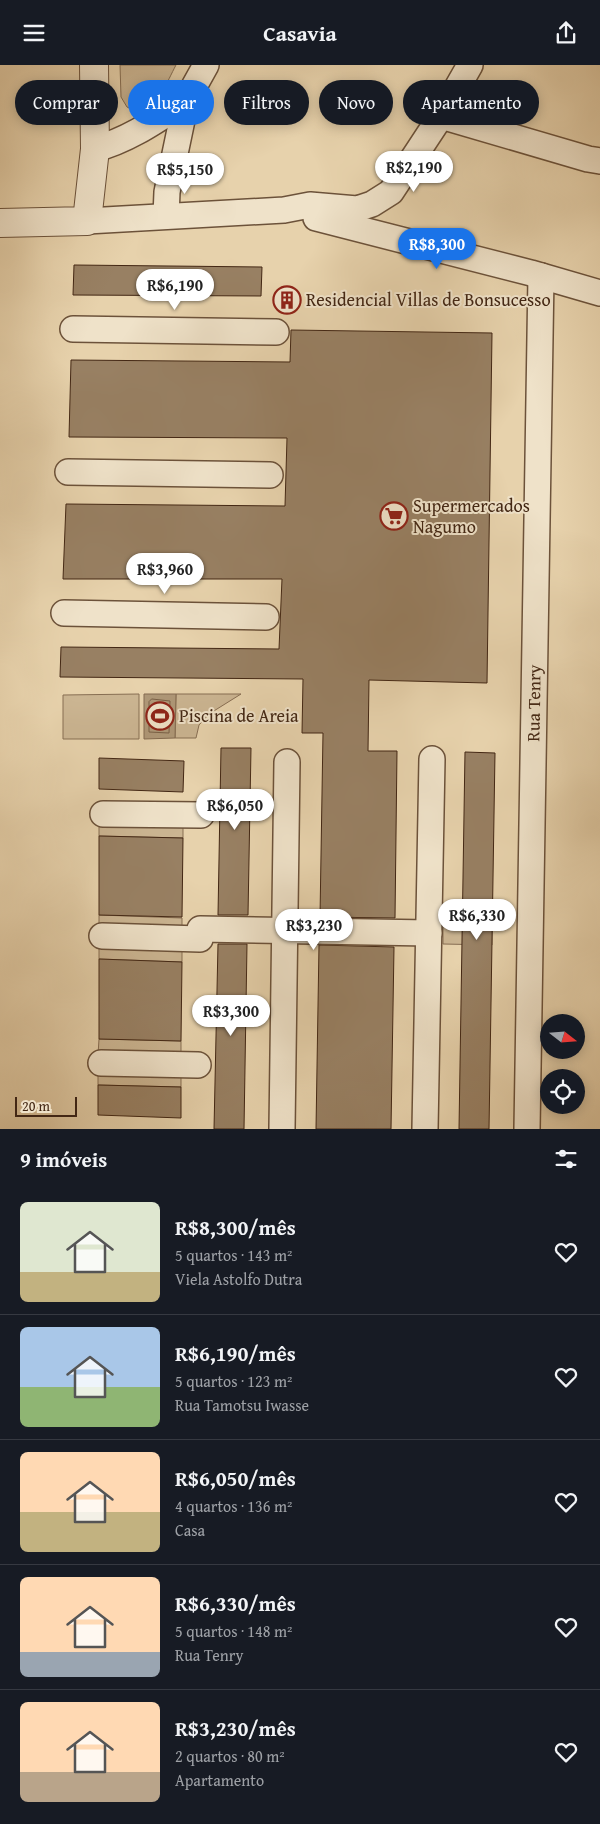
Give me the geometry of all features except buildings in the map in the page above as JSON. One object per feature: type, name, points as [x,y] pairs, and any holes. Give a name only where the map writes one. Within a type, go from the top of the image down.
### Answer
[{"type":"street","points":[[87,221],[95,149],[94,65]]},
{"type":"street","points":[[198,80],[206,65]]},
{"type":"street","points":[[462,80],[470,65]]},
{"type":"street","points":[[95,149],[116,144],[148,125]]},
{"type":"street","points":[[166,216],[167,192],[181,125]]},
{"type":"street","points":[[0,223],[87,221],[284,210],[310,205],[357,209],[372,204],[391,192],[436,125]]},
{"type":"street","points":[[473,125],[600,161]]},
{"type":"street","points":[[284,210],[600,293]]},
{"type":"street","name":"Rua Tenry","points":[[527,1129],[541,276]]},
{"type":"street","points":[[73,329],[276,332]]},
{"type":"street","points":[[68,472],[270,475]]},
{"type":"street","points":[[64,613],[266,617]]},
{"type":"street","points":[[425,1129],[432,759]]},
{"type":"street","points":[[282,1129],[287,762]]},
{"type":"street","points":[[103,814],[201,815]]},
{"type":"street","points":[[102,936],[284,930],[429,933]]},
{"type":"street","points":[[101,1063],[198,1065]]},
{"type":"shaded area","points":[[120,65],[176,65],[168,80],[128,80],[128,108],[121,97]]},
{"type":"shaded area","points":[[139,694],[139,739],[63,739],[63,695]]},
{"type":"shaded area","points":[[176,694],[241,694],[209,714],[199,725],[196,738],[175,738]]},
{"type":"shaded area","points":[[99,821],[183,824],[183,838],[99,836]]},
{"type":"shaded area","points":[[99,915],[182,918],[182,932],[99,931]]},
{"type":"shaded area","points":[[443,922],[492,923],[492,945],[443,944]]},
{"type":"shaded area","points":[[99,944],[182,946],[182,962],[99,959]]},
{"type":"shaded area","points":[[99,1039],[181,1041],[181,1057],[98,1055]]},
{"type":"shaded area","points":[[98,1071],[181,1072],[181,1087],[98,1085]]},
{"type":"water","name":"Piscina de Areia","points":[[144,694],[176,694],[175,738],[144,739]]},
{"type":"place","name":"Residencial Villas de Bonsucesso","points":[[287,300]]},
{"type":"place","name":"Supermercados Nagumo","points":[[394,516]]},
{"type":"place","name":"Piscina de Areia","points":[[160,716]]}]
